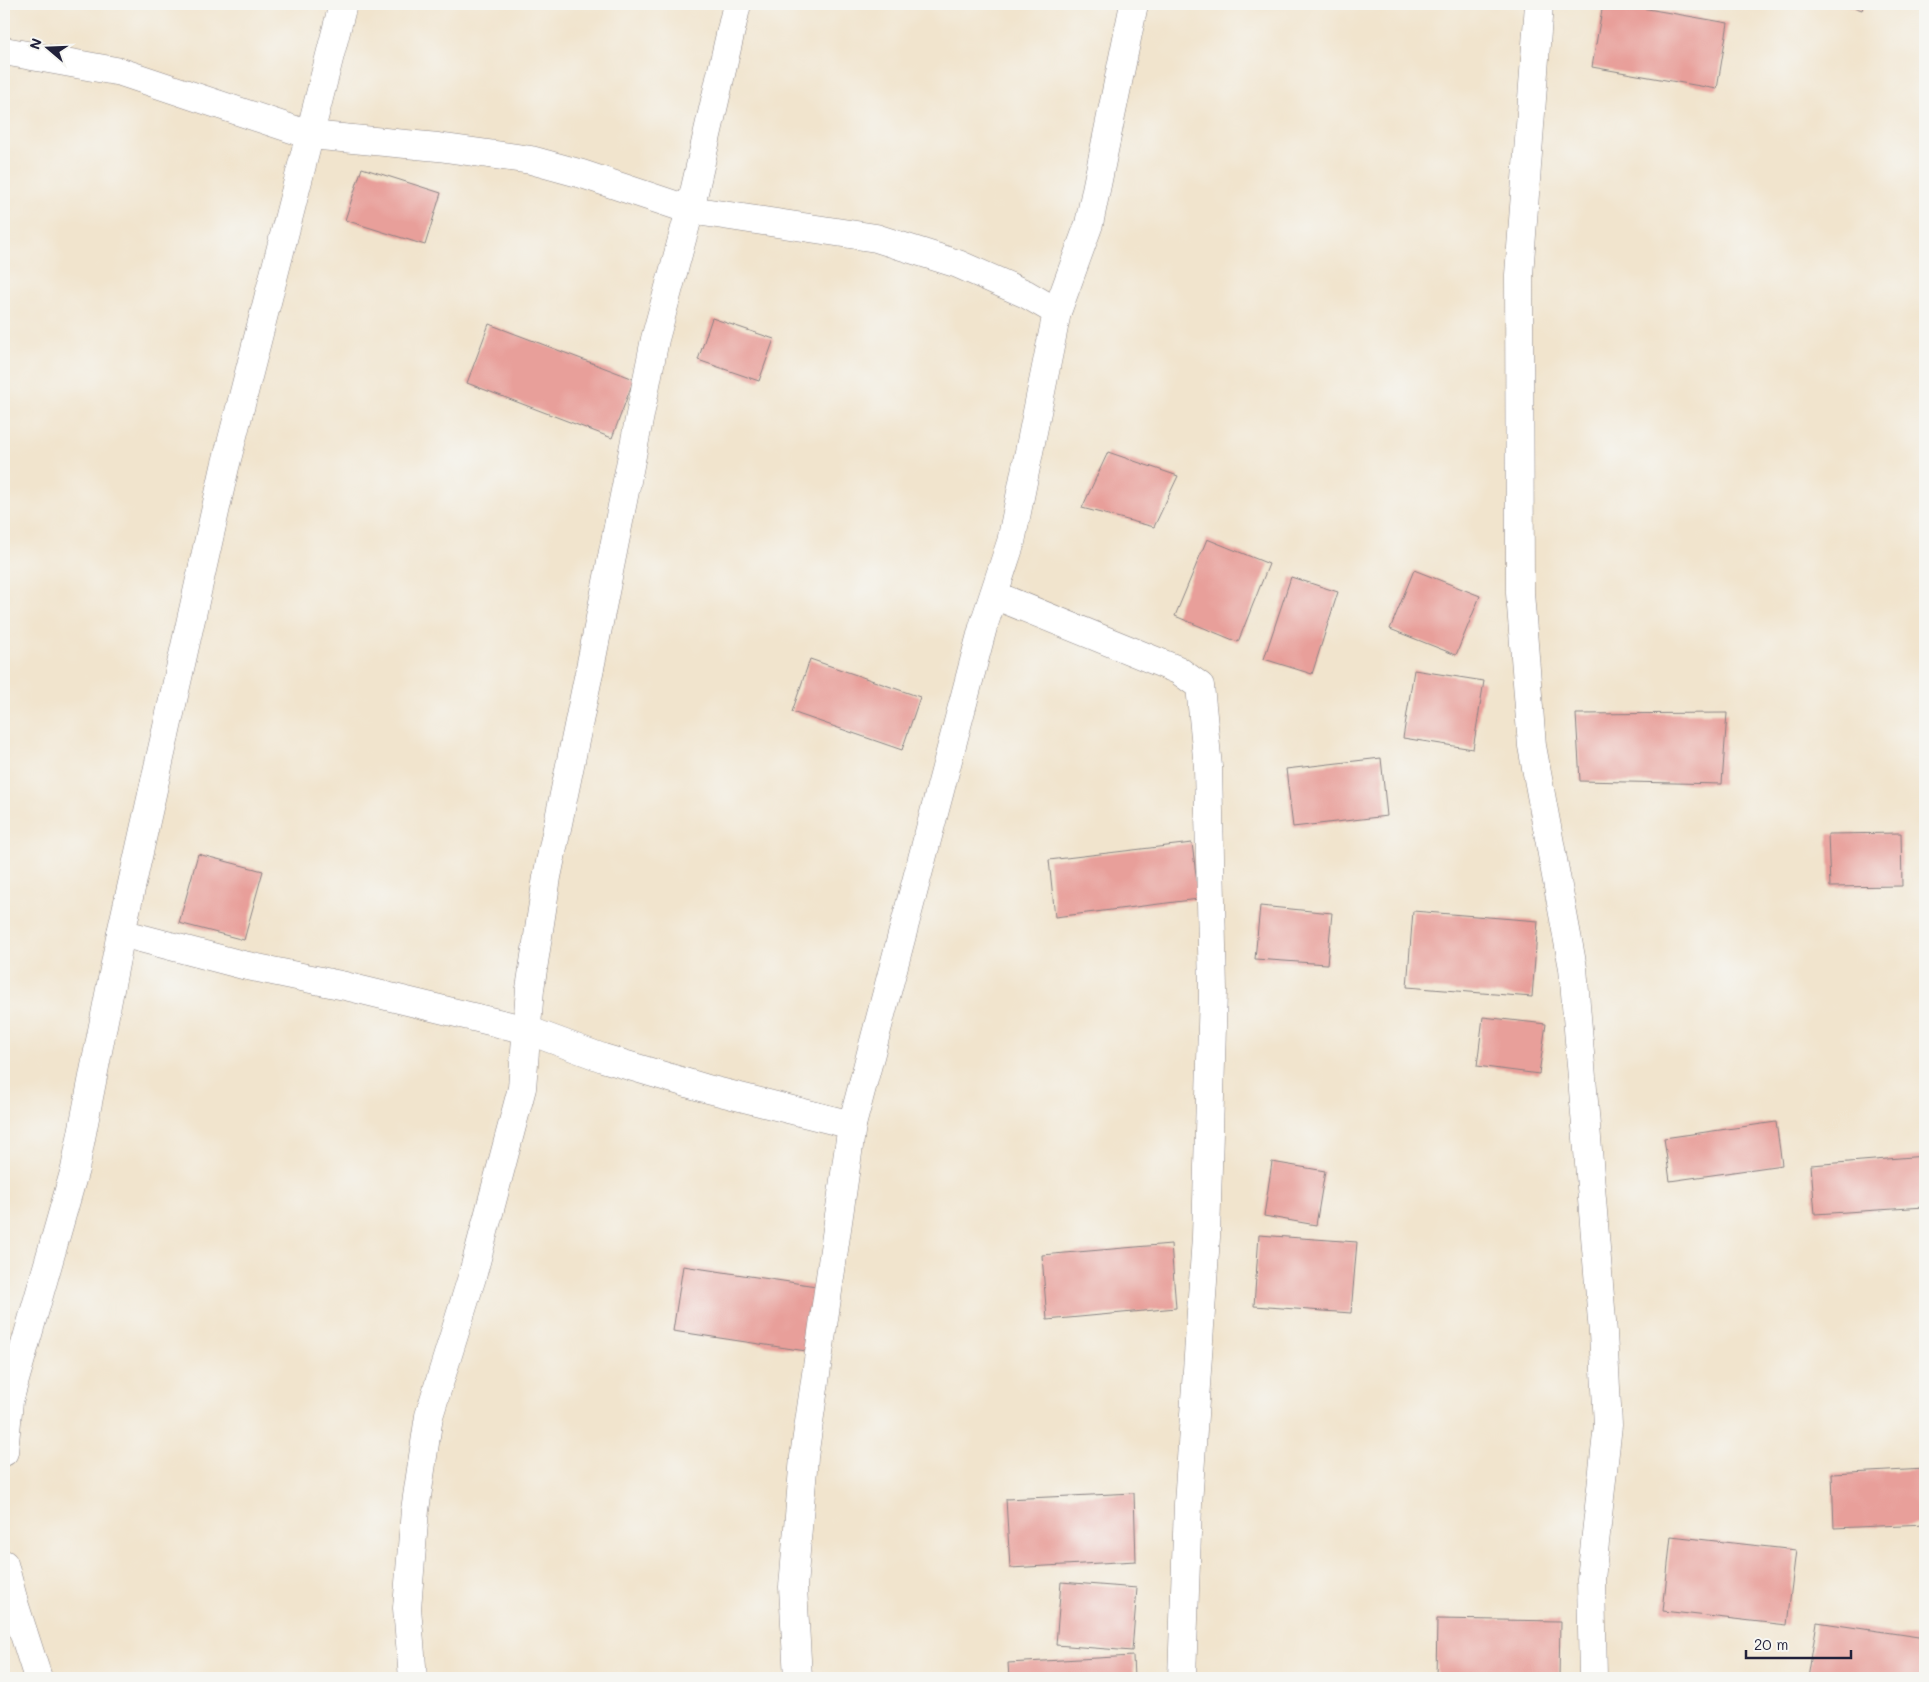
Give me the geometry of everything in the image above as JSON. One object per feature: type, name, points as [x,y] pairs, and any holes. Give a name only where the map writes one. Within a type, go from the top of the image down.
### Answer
[{"type":"street","points":[[4,1452],[9,1401],[74,1169],[121,933],[225,467],[343,4]]},
{"type":"street","points":[[412,1678],[407,1608],[415,1510],[429,1416],[472,1277],[522,1088],[530,989],[548,868],[655,339],[690,210],[737,4]]},
{"type":"street","points":[[798,1678],[793,1587],[804,1456],[852,1125],[983,627],[1011,542],[1058,312],[1089,224],[1134,4]]},
{"type":"street","points":[[1538,4],[1519,275],[1520,593],[1532,746],[1573,968],[1603,1342],[1608,1425],[1591,1579],[1593,1678]]},
{"type":"street","points":[[4,51],[121,72],[310,136],[438,147],[531,160],[582,174],[690,210],[876,238],[958,264],[1026,294],[1058,312]]},
{"type":"street","points":[[994,595],[1178,670],[1200,686],[1208,767],[1214,991],[1206,1237],[1188,1504],[1182,1678]]},
{"type":"street","points":[[121,933],[243,965],[345,986],[527,1030],[603,1058],[704,1088],[852,1125]]},
{"type":"street","points":[[4,1564],[38,1678]]},
{"type":"building","points":[[1603,4],[1619,4],[1728,23],[1717,89],[1592,67]]},
{"type":"building","points":[[1845,4],[1864,4],[1862,10]]},
{"type":"building","points":[[362,168],[441,193],[425,245],[345,220]]},
{"type":"building","points":[[712,318],[774,339],[759,381],[698,360]]},
{"type":"building","points":[[489,324],[634,379],[612,438],[467,383]]},
{"type":"building","points":[[1108,452],[1178,476],[1154,527],[1082,508]]},
{"type":"building","points":[[1207,539],[1269,564],[1238,642],[1175,616]]},
{"type":"building","points":[[1414,570],[1480,596],[1456,655],[1390,629]]},
{"type":"building","points":[[1291,577],[1338,592],[1312,674],[1264,659]]},
{"type":"building","points":[[810,659],[920,697],[902,750],[792,712]]},
{"type":"building","points":[[1414,670],[1484,681],[1473,749],[1403,738]]},
{"type":"building","points":[[1727,713],[1722,784],[1580,781],[1576,714]]},
{"type":"building","points":[[1381,758],[1387,816],[1293,827],[1286,769]]},
{"type":"building","points":[[1901,833],[1902,886],[1830,887],[1828,834]]},
{"type":"building","points":[[1192,843],[1199,899],[1055,917],[1049,860]]},
{"type":"building","points":[[198,854],[263,871],[244,940],[179,923]]},
{"type":"building","points":[[1260,906],[1332,913],[1327,964],[1255,959]]},
{"type":"building","points":[[1413,911],[1538,921],[1532,997],[1407,987]]},
{"type":"building","points":[[1483,1017],[1546,1024],[1539,1074],[1477,1066]]},
{"type":"building","points":[[1776,1122],[1782,1165],[1670,1181],[1664,1138]]},
{"type":"building","points":[[1925,1156],[1925,1207],[1815,1214],[1811,1165]]},
{"type":"building","points":[[1272,1162],[1325,1171],[1316,1225],[1264,1216]]},
{"type":"building","points":[[1259,1235],[1357,1242],[1351,1313],[1254,1306]]},
{"type":"building","points":[[1171,1244],[1176,1308],[1047,1320],[1042,1255]]},
{"type":"building","points":[[683,1266],[816,1286],[806,1351],[673,1331]]},
{"type":"building","points":[[1925,1469],[1925,1524],[1834,1528],[1832,1474]]},
{"type":"building","points":[[1134,1493],[1136,1561],[1010,1568],[1006,1499]]},
{"type":"building","points":[[1671,1536],[1796,1550],[1787,1625],[1663,1611]]},
{"type":"building","points":[[1061,1582],[1137,1588],[1132,1651],[1056,1645]]},
{"type":"building","points":[[1437,1619],[1560,1621],[1559,1678],[1436,1678]]},
{"type":"building","points":[[1817,1622],[1925,1638],[1925,1678],[1808,1678]]},
{"type":"building","points":[[1133,1656],[1134,1678],[1009,1678],[1008,1663]]}]
